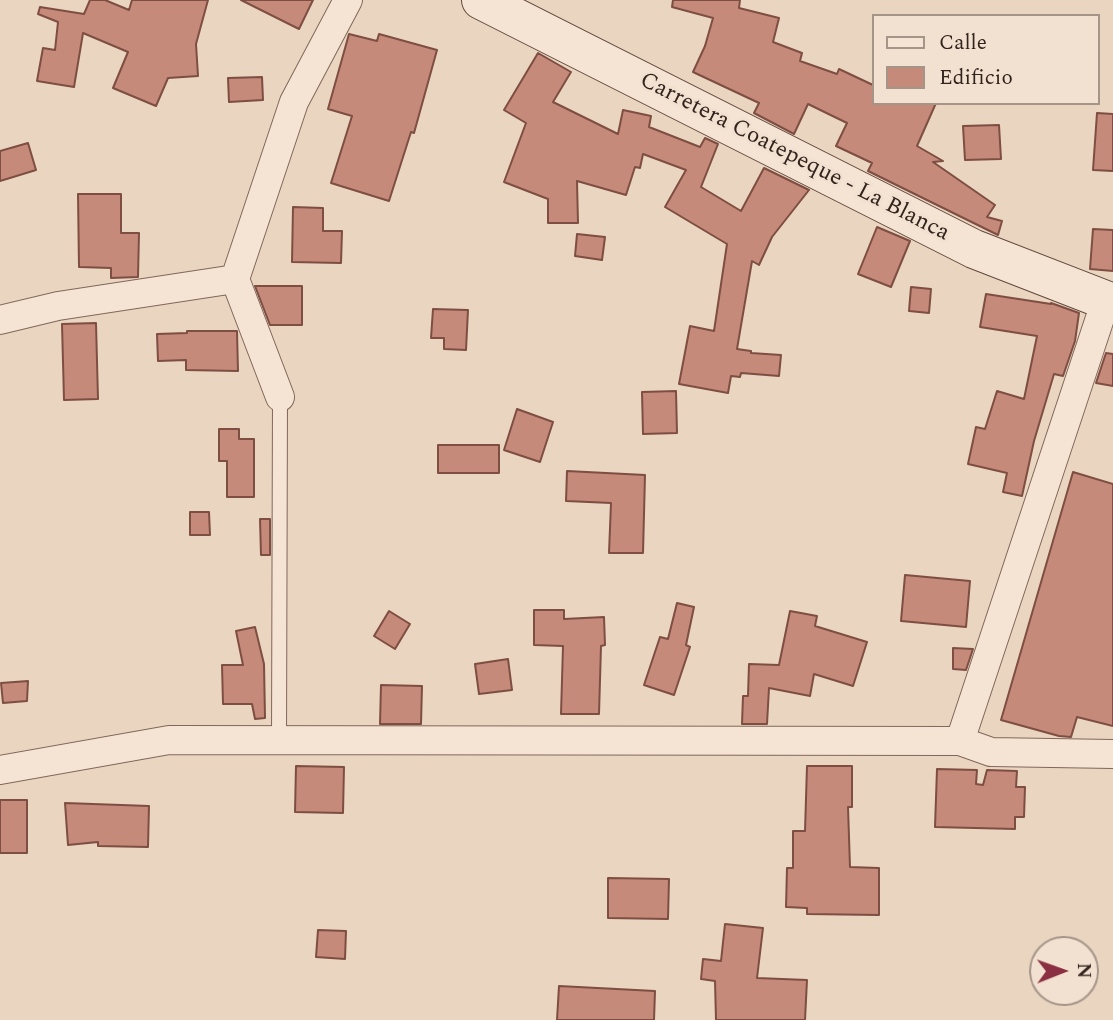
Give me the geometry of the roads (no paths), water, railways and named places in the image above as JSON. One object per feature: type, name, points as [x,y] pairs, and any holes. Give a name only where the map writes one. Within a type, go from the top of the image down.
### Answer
[{"type":"main road","name":"Carretera Coatepeque - La Blanca","points":[[481,0],[974,249],[1110,301]]},
{"type":"street","points":[[280,397],[235,279],[294,102],[348,0]]},
{"type":"street","points":[[0,320],[58,306],[235,279]]},
{"type":"street","points":[[960,741],[1110,301]]},
{"type":"street","points":[[0,770],[169,740],[960,741],[991,752],[1113,754]]},
{"type":"lane","points":[[279,740],[280,397]]}]
